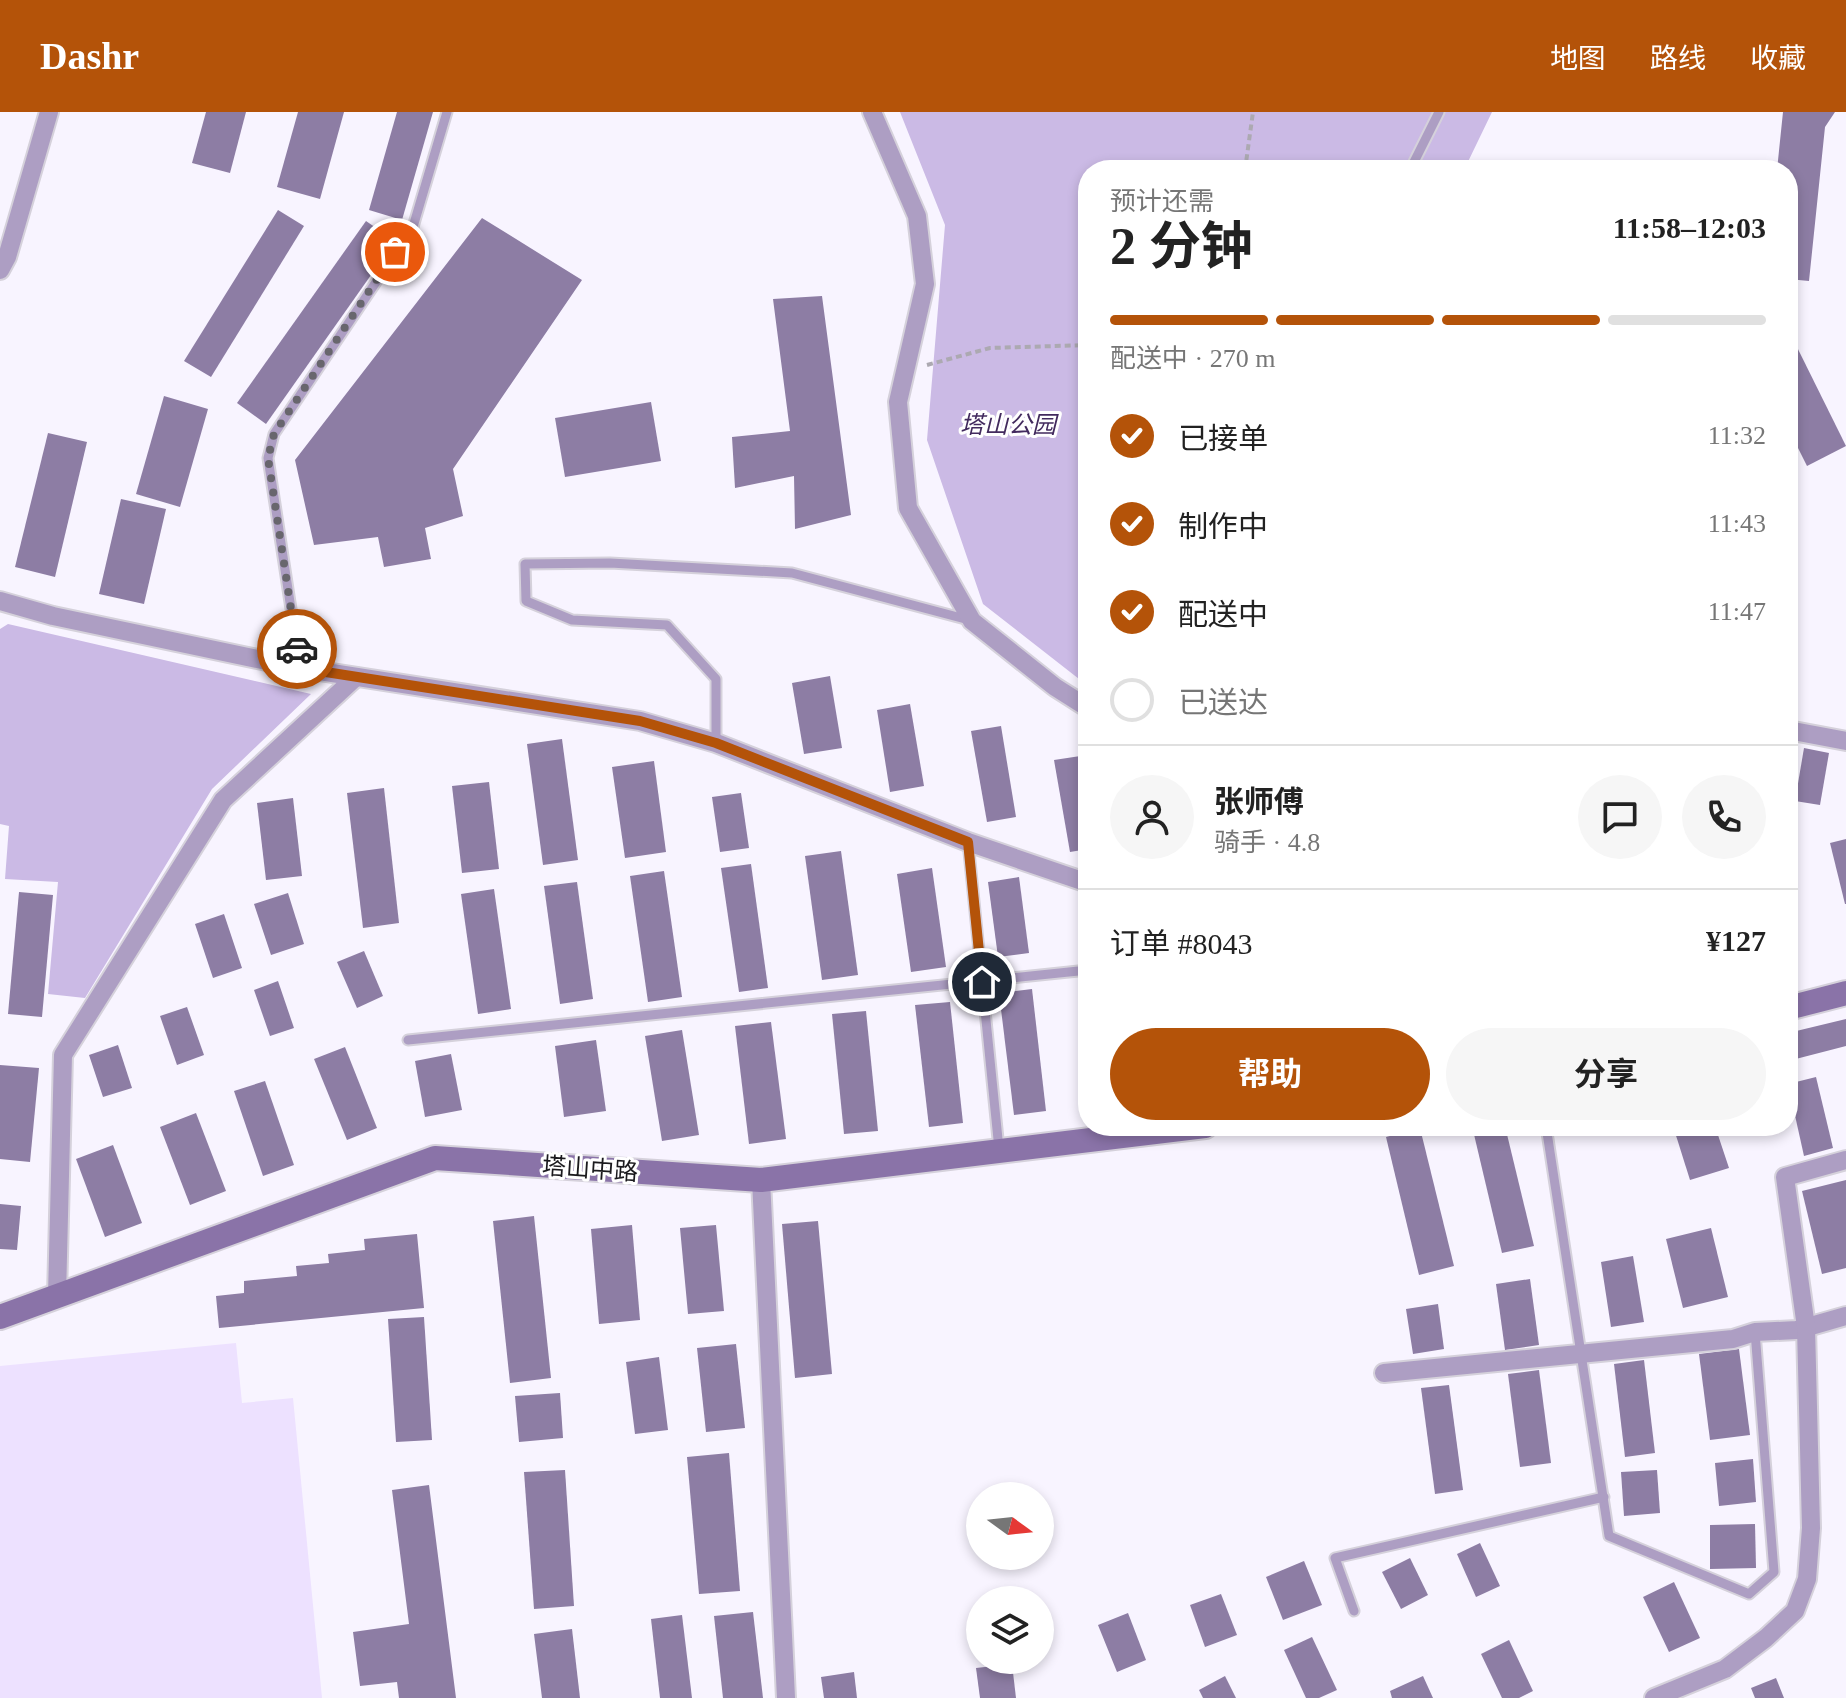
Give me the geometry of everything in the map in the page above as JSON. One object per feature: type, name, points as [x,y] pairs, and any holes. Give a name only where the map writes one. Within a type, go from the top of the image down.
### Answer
[{"type":"street","points":[[2,261],[49,112]]},
{"type":"street","points":[[872,112],[917,216],[925,284],[898,402],[908,508],[972,621],[1078,702]]},
{"type":"street","points":[[0,601],[53,616],[300,668],[640,721],[716,743],[968,842],[1078,880]]},
{"type":"street","points":[[57,1296],[63,1055],[223,800],[356,677]]},
{"type":"street","points":[[1798,732],[1846,741]]},
{"type":"street","points":[[1798,1005],[1846,993]]},
{"type":"street","name":"塔山中路","points":[[0,1317],[435,1158],[761,1180],[1123,1136]]},
{"type":"street","points":[[1654,1698],[1725,1669],[1766,1638],[1795,1611],[1807,1579],[1811,1528],[1806,1327],[1785,1177],[1846,1160]]},
{"type":"street","points":[[761,1180],[786,1698]]},
{"type":"street","points":[[1384,1373],[1733,1339],[1755,1332],[1806,1327],[1846,1316]]},
{"type":"lane","points":[[300,668],[268,458],[274,434],[413,227],[447,112]]},
{"type":"lane","points":[[1415,160],[1439,112]]},
{"type":"lane","points":[[716,743],[716,679],[667,625],[572,620],[526,601],[525,564],[610,563],[792,573],[972,621]]},
{"type":"lane","points":[[968,842],[999,1151]]},
{"type":"lane","points":[[408,1040],[1078,971]]},
{"type":"lane","points":[[1548,1136],[1609,1536],[1749,1594],[1774,1572],[1755,1332]]},
{"type":"lane","points":[[1354,1611],[1335,1558],[1604,1497]]},
{"type":"path","points":[[1246,160],[1253,112]]},
{"type":"path","points":[[905,370],[990,348],[1078,345]]},
{"type":"shaded area","points":[[236,1343],[242,1403],[293,1398],[322,1698],[0,1698],[0,1366]]},
{"type":"green space","name":"塔山公园","points":[[900,112],[1492,112],[1469,160],[1078,160],[1078,678],[983,604],[927,440],[945,225]]},
{"type":"green space","points":[[8,624],[311,694],[212,789],[85,998],[48,994],[58,882],[5,879],[9,826],[0,824],[0,629]]},
{"type":"building","points":[[206,112],[246,112],[230,173],[192,163]]},
{"type":"building","points":[[298,112],[344,112],[320,199],[277,187]]},
{"type":"building","points":[[397,112],[433,112],[402,220],[369,210]]},
{"type":"building","points":[[1783,112],[1835,112],[1825,127],[1809,281],[1798,280],[1798,160],[1778,160]]},
{"type":"building","points":[[278,210],[304,226],[211,377],[184,361]]},
{"type":"building","points":[[482,218],[582,280],[453,469],[463,516],[425,528],[431,559],[384,567],[378,537],[314,545],[295,460]]},
{"type":"building","points":[[366,221],[395,241],[266,424],[237,403]]},
{"type":"building","points":[[822,296],[851,515],[795,529],[794,476],[735,488],[732,437],[790,431],[773,299]]},
{"type":"building","points":[[1798,349],[1846,446],[1807,466],[1798,448]]},
{"type":"building","points":[[164,396],[208,409],[180,507],[136,494]]},
{"type":"building","points":[[651,402],[661,461],[565,477],[555,418]]},
{"type":"building","points":[[48,433],[87,442],[55,577],[15,567]]},
{"type":"building","points":[[121,499],[166,509],[144,604],[99,594]]},
{"type":"building","points":[[830,676],[842,748],[804,754],[792,683]]},
{"type":"building","points":[[910,704],[924,786],[890,792],[877,710]]},
{"type":"building","points":[[1001,726],[1016,817],[987,822],[971,731]]},
{"type":"building","points":[[562,739],[578,860],[543,865],[527,744]]},
{"type":"building","points":[[1804,748],[1829,753],[1820,805],[1798,801]]},
{"type":"building","points":[[1078,756],[1078,851],[1070,852],[1054,760]]},
{"type":"building","points":[[654,761],[666,852],[625,858],[612,767]]},
{"type":"building","points":[[489,782],[499,869],[462,873],[452,786]]},
{"type":"building","points":[[384,788],[399,923],[363,928],[347,793]]},
{"type":"building","points":[[741,793],[749,848],[720,852],[712,797]]},
{"type":"building","points":[[293,798],[302,876],[266,880],[257,803]]},
{"type":"building","points":[[1846,839],[1846,904],[1845,904],[1830,843]]},
{"type":"building","points":[[841,851],[858,975],[822,980],[805,856]]},
{"type":"building","points":[[751,864],[768,988],[739,992],[721,868]]},
{"type":"building","points":[[932,868],[946,967],[911,972],[897,874]]},
{"type":"building","points":[[664,871],[682,997],[648,1002],[630,876]]},
{"type":"building","points":[[1019,877],[1029,953],[998,957],[988,882]]},
{"type":"building","points":[[577,882],[593,999],[560,1004],[544,886]]},
{"type":"building","points":[[494,889],[511,1009],[478,1014],[461,894]]},
{"type":"building","points":[[19,892],[53,895],[42,1017],[8,1014]]},
{"type":"building","points":[[288,893],[304,944],[271,955],[254,904]]},
{"type":"building","points":[[224,914],[242,968],[213,978],[195,924]]},
{"type":"building","points":[[364,951],[383,996],[357,1008],[337,962]]},
{"type":"building","points":[[278,981],[294,1028],[270,1036],[254,990]]},
{"type":"building","points":[[1032,989],[1046,1111],[1014,1115],[999,993]]},
{"type":"building","points":[[950,1002],[963,1123],[929,1127],[915,1005]]},
{"type":"building","points":[[187,1007],[204,1055],[177,1065],[160,1016]]},
{"type":"building","points":[[866,1011],[878,1131],[844,1134],[832,1014]]},
{"type":"building","points":[[1846,1019],[1846,1046],[1798,1058],[1798,1031]]},
{"type":"building","points":[[771,1022],[786,1139],[749,1144],[735,1026]]},
{"type":"building","points":[[682,1030],[699,1135],[662,1141],[645,1036]]},
{"type":"building","points":[[596,1040],[606,1111],[564,1117],[555,1046]]},
{"type":"building","points":[[118,1045],[132,1088],[103,1097],[89,1055]]},
{"type":"building","points":[[345,1047],[377,1128],[347,1140],[314,1059]]},
{"type":"building","points":[[451,1054],[462,1110],[425,1117],[415,1061]]},
{"type":"building","points":[[0,1065],[39,1068],[30,1162],[0,1159]]},
{"type":"building","points":[[1816,1077],[1833,1148],[1804,1156],[1798,1129],[1798,1082]]},
{"type":"building","points":[[265,1081],[294,1165],[263,1176],[234,1091]]},
{"type":"building","points":[[196,1113],[226,1191],[190,1205],[160,1127]]},
{"type":"building","points":[[1422,1136],[1454,1266],[1419,1275],[1386,1137]]},
{"type":"building","points":[[1474,1136],[1507,1136],[1534,1246],[1502,1253]]},
{"type":"building","points":[[1676,1136],[1718,1136],[1729,1168],[1690,1180]]},
{"type":"building","points":[[113,1145],[142,1223],[105,1237],[76,1159]]},
{"type":"building","points":[[1846,1180],[1846,1268],[1822,1274],[1802,1191]]},
{"type":"building","points":[[0,1204],[21,1206],[17,1250],[0,1249]]},
{"type":"building","points":[[534,1216],[551,1378],[510,1383],[493,1221]]},
{"type":"building","points":[[818,1221],[832,1374],[795,1378],[782,1224]]},
{"type":"building","points":[[632,1225],[640,1320],[599,1324],[591,1229]]},
{"type":"building","points":[[716,1225],[724,1311],[688,1314],[680,1228]]},
{"type":"building","points":[[1711,1228],[1728,1297],[1683,1308],[1666,1239]]},
{"type":"building","points":[[417,1234],[424,1308],[219,1328],[216,1296],[244,1293],[244,1281],[297,1276],[296,1266],[329,1263],[328,1254],[365,1250],[364,1239]]},
{"type":"building","points":[[1633,1256],[1644,1322],[1611,1327],[1601,1262]]},
{"type":"building","points":[[1530,1279],[1539,1345],[1505,1350],[1496,1284]]},
{"type":"building","points":[[1438,1304],[1444,1349],[1413,1354],[1406,1309]]},
{"type":"building","points":[[424,1317],[432,1440],[396,1442],[388,1319]]},
{"type":"building","points":[[736,1344],[745,1428],[706,1432],[697,1348]]},
{"type":"building","points":[[1739,1349],[1750,1435],[1710,1440],[1699,1354]]},
{"type":"building","points":[[659,1357],[668,1430],[635,1434],[626,1362]]},
{"type":"building","points":[[1644,1360],[1655,1453],[1625,1457],[1614,1364]]},
{"type":"building","points":[[1539,1370],[1551,1463],[1520,1467],[1508,1374]]},
{"type":"building","points":[[1449,1385],[1463,1490],[1435,1494],[1421,1388]]},
{"type":"building","points":[[560,1393],[563,1438],[519,1442],[515,1396]]},
{"type":"building","points":[[729,1453],[740,1591],[699,1594],[687,1457]]},
{"type":"building","points":[[1753,1459],[1756,1502],[1719,1506],[1715,1463]]},
{"type":"building","points":[[565,1470],[574,1606],[534,1609],[524,1472]]},
{"type":"building","points":[[1657,1470],[1660,1513],[1624,1516],[1621,1472]]},
{"type":"building","points":[[429,1485],[456,1698],[399,1698],[397,1682],[360,1686],[353,1632],[409,1624],[392,1490]]},
{"type":"building","points":[[1755,1524],[1756,1568],[1710,1569],[1710,1525]]},
{"type":"building","points":[[1480,1543],[1500,1586],[1476,1597],[1457,1554]]},
{"type":"building","points":[[1410,1558],[1428,1595],[1401,1609],[1382,1572]]},
{"type":"building","points":[[1304,1561],[1322,1605],[1283,1620],[1266,1577]]},
{"type":"building","points":[[1674,1582],[1700,1638],[1669,1652],[1643,1597]]},
{"type":"building","points":[[1221,1594],[1237,1635],[1205,1647],[1190,1605]]},
{"type":"building","points":[[753,1612],[763,1698],[723,1698],[714,1616]]},
{"type":"building","points":[[1128,1613],[1146,1660],[1117,1672],[1098,1625]]},
{"type":"building","points":[[682,1615],[692,1698],[660,1698],[651,1619]]},
{"type":"building","points":[[572,1629],[580,1698],[542,1698],[534,1634]]},
{"type":"building","points":[[1312,1637],[1337,1690],[1319,1698],[1306,1698],[1284,1650]]},
{"type":"building","points":[[1509,1640],[1533,1691],[1519,1698],[1502,1698],[1481,1654]]},
{"type":"building","points":[[854,1672],[857,1698],[824,1698],[821,1677]]},
{"type":"building","points":[[977,1674],[1013,1674],[1016,1698],[980,1698]]},
{"type":"building","points":[[1225,1676],[1236,1698],[1203,1698],[1199,1690]]},
{"type":"building","points":[[1423,1676],[1433,1698],[1392,1698],[1390,1691]]},
{"type":"building","points":[[1776,1678],[1784,1698],[1755,1698],[1751,1688]]},
{"type":"way so far","points":[[297,649],[268,458],[274,434],[395,252]]},
{"type":"route","points":[[297,649],[300,668],[640,721],[716,743],[968,842],[982,982]]}]
